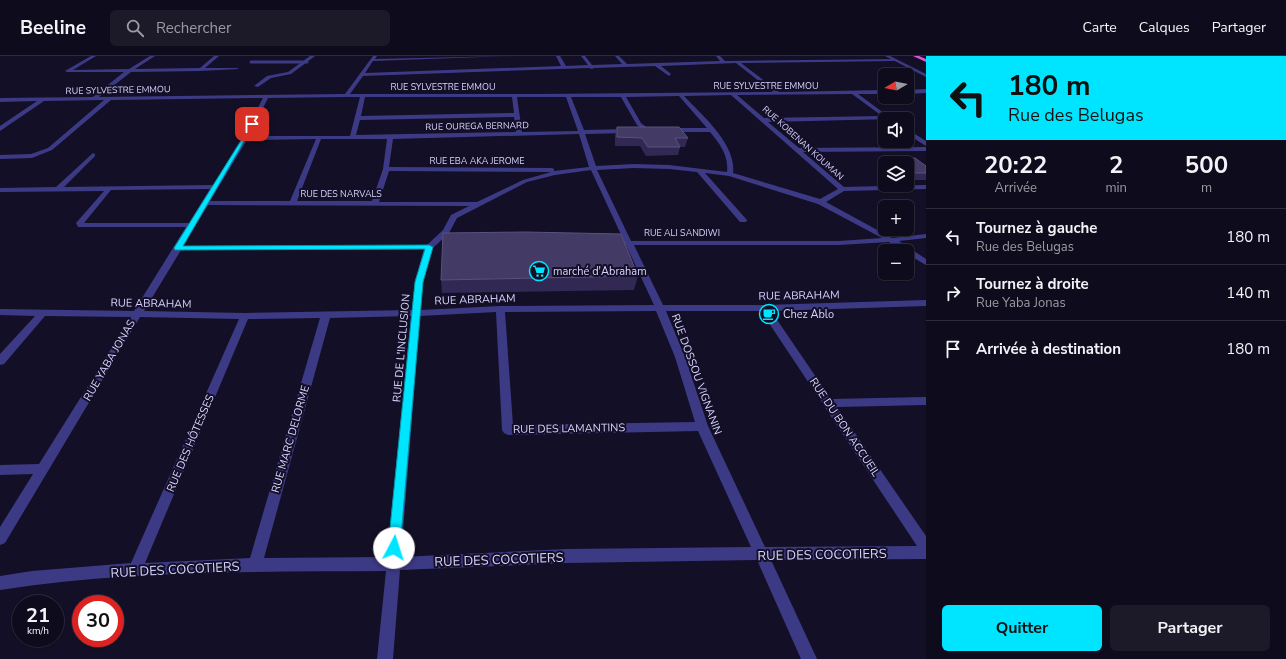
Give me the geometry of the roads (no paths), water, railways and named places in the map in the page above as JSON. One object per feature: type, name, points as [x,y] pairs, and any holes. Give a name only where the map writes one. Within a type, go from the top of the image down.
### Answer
[{"type":"highway","points":[[915,56],[926,62]]},
{"type":"street","points":[[94,56],[67,71],[127,72],[237,69]]},
{"type":"street","points":[[95,98],[127,72],[153,56]]},
{"type":"street","points":[[200,70],[217,56]]},
{"type":"street","points":[[256,86],[269,77],[289,73],[307,62],[313,56]]},
{"type":"street","points":[[346,96],[374,58],[510,56]]},
{"type":"street","points":[[559,56],[565,68]]},
{"type":"street","points":[[583,56],[592,68]]},
{"type":"street","points":[[617,56],[626,66]]},
{"type":"street","points":[[718,56],[724,62]]},
{"type":"street","points":[[888,56],[926,76]]},
{"type":"street","points":[[360,75],[437,71],[592,68],[724,62],[895,60]]},
{"type":"street","points":[[737,62],[779,94]]},
{"type":"street","points":[[656,64],[669,75]]},
{"type":"street","name":"RUE SYLVESTRE EMMOU","points":[[0,100],[363,95],[623,96],[878,92]]},
{"type":"street","points":[[914,92],[926,92]]},
{"type":"street","points":[[854,93],[881,112]]},
{"type":"street","points":[[680,94],[711,130],[729,155],[731,164],[730,174]]},
{"type":"street","name":"RUE KOBENAN KOUMAN","points":[[734,94],[842,189],[821,202]]},
{"type":"street","points":[[353,137],[363,95]]},
{"type":"street","points":[[514,96],[519,134]]},
{"type":"street","name":"RUE DOSSOU VIGNANIN","points":[[568,96],[593,168],[660,309],[680,357],[702,426],[809,659]]},
{"type":"street","points":[[623,96],[639,124],[647,130]]},
{"type":"street","name":"RUE YABA JONAS","points":[[0,539],[44,469],[135,315],[178,248],[244,138],[266,97]]},
{"type":"street","points":[[0,157],[32,156],[50,148],[110,98]]},
{"type":"street","points":[[0,129],[43,99]]},
{"type":"street","points":[[358,118],[516,115]]},
{"type":"street","points":[[765,120],[878,118]]},
{"type":"street","points":[[640,131],[655,130]]},
{"type":"street","points":[[663,130],[711,130]]},
{"type":"street","name":"RUE OUREGA BERNARD","points":[[244,138],[390,137],[633,131]]},
{"type":"street","points":[[914,136],[926,144]]},
{"type":"street","points":[[375,203],[386,169],[390,137]]},
{"type":"street","points":[[293,202],[319,138]]},
{"type":"street","points":[[797,150],[926,149]]},
{"type":"street","points":[[58,190],[93,155]]},
{"type":"street","points":[[178,248],[429,247],[437,240],[454,218],[478,204],[525,181],[569,170],[652,166],[730,174],[821,202],[891,240],[926,264]]},
{"type":"street","name":"RUE EBA AKA JEROME","points":[[386,169],[569,170]]},
{"type":"street","points":[[699,170],[743,220]]},
{"type":"street","points":[[842,189],[926,187]]},
{"type":"street","points":[[0,190],[214,188]]},
{"type":"street","points":[[109,189],[80,223],[81,225],[191,225]]},
{"type":"street","name":"RUE DES NARVALS","points":[[204,203],[293,202],[478,204]]},
{"type":"street","name":"RUE ALI SANDIWI","points":[[614,243],[839,243],[926,236]]},
{"type":"street","points":[[437,240],[452,240]]},
{"type":"street","name":"RUE DE L'INCLUSION","points":[[384,659],[418,313],[419,282],[429,247]]},
{"type":"street","name":"RUE ABRAHAM","points":[[0,312],[245,316],[418,313],[500,309],[764,308],[926,303]]},
{"type":"street","name":"RUE DU BON ACCUEIL","points":[[764,308],[926,547]]},
{"type":"street","name":"RUE DES LAMANTINS","points":[[500,309],[508,430],[702,426]]},
{"type":"street","points":[[0,361],[43,312]]},
{"type":"street","name":"RUE MARC DELORME","points":[[255,565],[326,314]]},
{"type":"street","name":"RUE DES HÔTESSES","points":[[135,570],[245,316]]},
{"type":"street","points":[[828,403],[926,401]]},
{"type":"street","points":[[0,470],[44,469]]},
{"type":"street","name":"RUE DES COCOTIERS","points":[[0,584],[32,578],[135,570],[255,565],[393,564],[567,556],[926,552]]},
{"type":"lane","points":[[273,62],[278,56]]},
{"type":"lane","points":[[251,62],[307,62]]},
{"type":"place","name":"marché d'Abraham","points":[[539,271]]},
{"type":"place","name":"Chez Ablo","points":[[769,314]]}]
